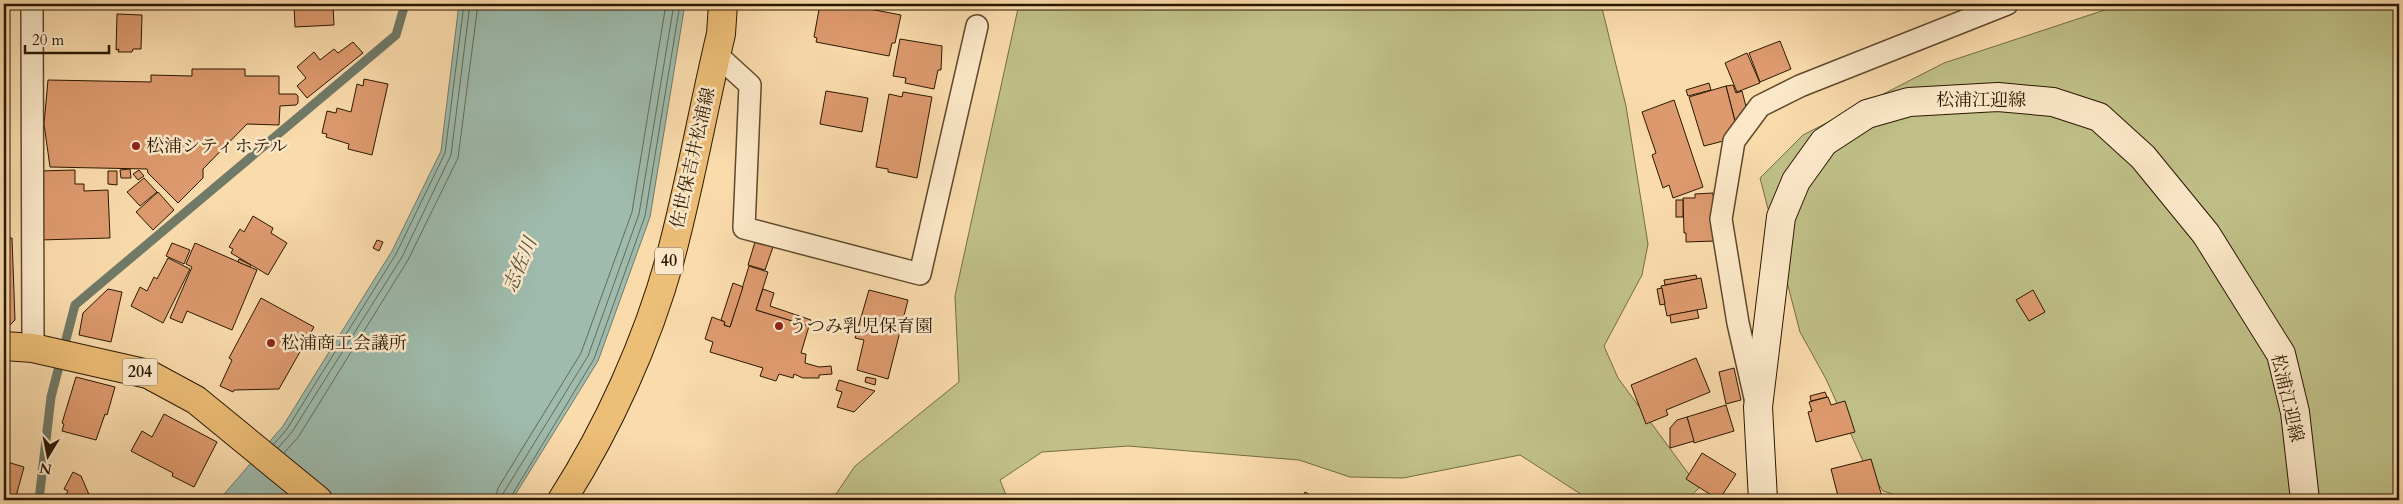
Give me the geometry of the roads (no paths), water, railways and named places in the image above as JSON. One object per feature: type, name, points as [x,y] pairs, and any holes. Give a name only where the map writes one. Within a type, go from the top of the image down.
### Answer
[{"type":"main road","name":"佐世保吉井松浦線","points":[[562,500],[583,468],[635,358],[670,260],[721,34],[724,4]]},
{"type":"main road","name":"松浦江迎線","points":[[1763,500],[1758,407],[1781,217],[1796,181],[1824,142],[1867,114],[1909,102],[1998,97],[2053,102],[2099,117],[2143,157],[2211,242],[2281,354],[2295,412],[2305,500]]},
{"type":"main road","name":"204","points":[[4,346],[33,348],[148,374],[196,400],[256,447],[318,500]]},
{"type":"street","points":[[32,4],[33,348]]},
{"type":"street","points":[[1758,407],[1738,323],[1721,219],[1734,141],[1760,106],[1800,86],[2006,4]]},
{"type":"street","points":[[716,54],[750,85],[744,228],[920,274],[977,26]]},
{"type":"water","name":"志佐川","points":[[459,4],[685,4],[650,217],[598,361],[512,500],[219,500],[283,426],[392,251],[441,151]]},
{"type":"waterway","points":[[39,500],[51,397],[75,305],[396,35],[405,4]]},
{"type":"place","name":"松浦シティホテル","points":[[136,146]]},
{"type":"place","name":"うつみ乳児保育園","points":[[779,326]]},
{"type":"place","name":"松浦商工会議所","points":[[271,343]]}]
